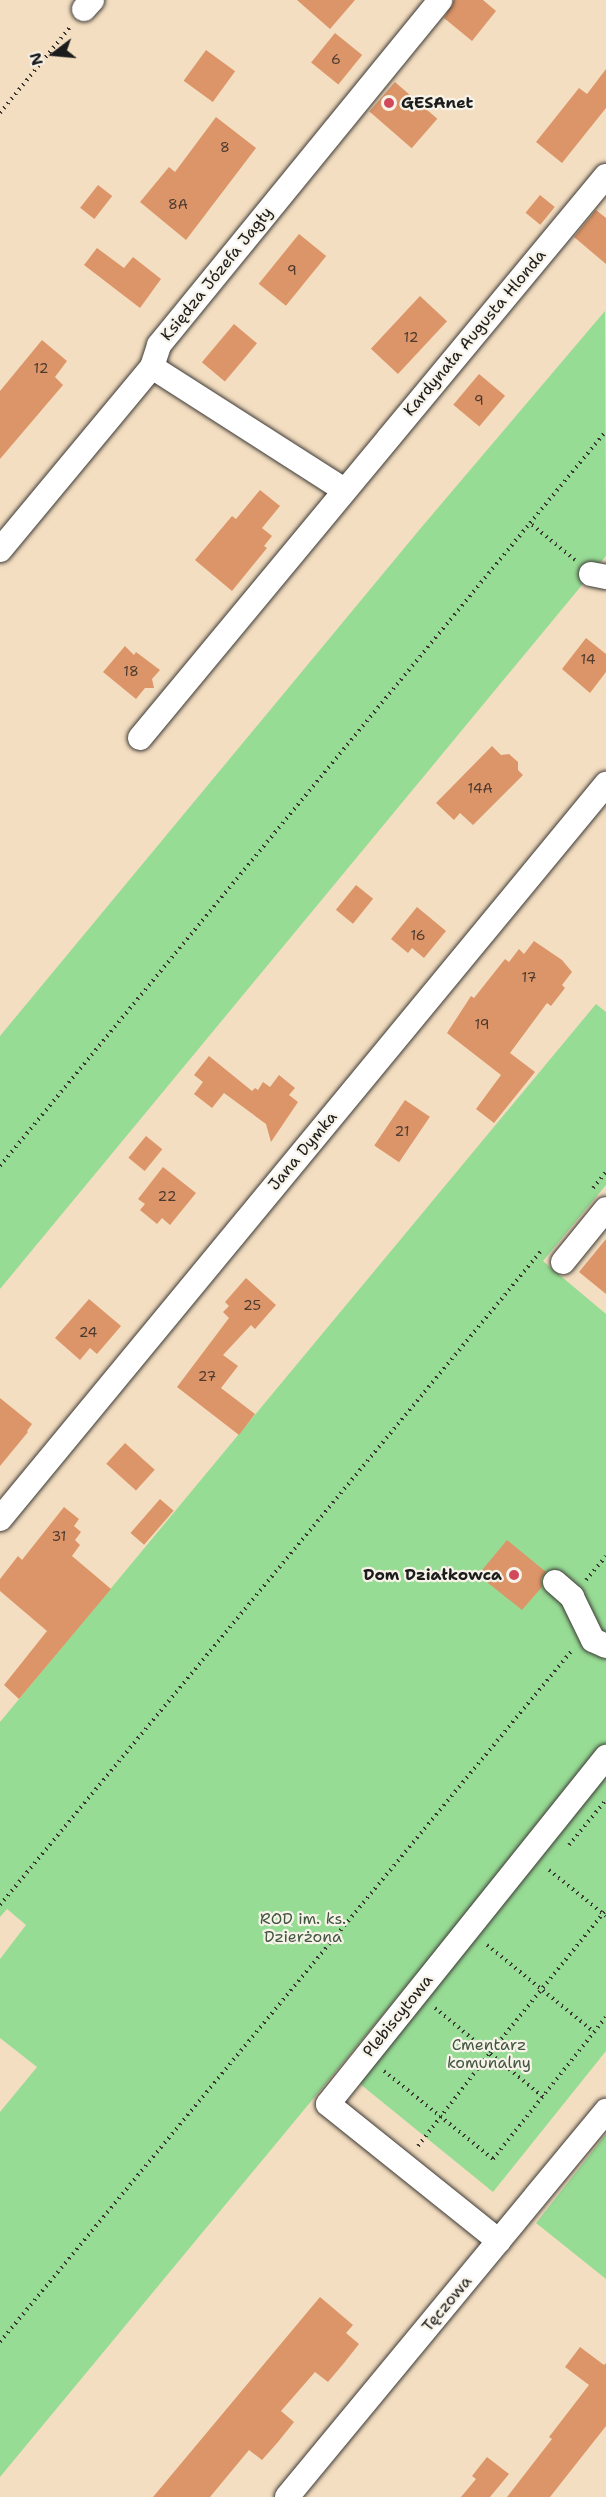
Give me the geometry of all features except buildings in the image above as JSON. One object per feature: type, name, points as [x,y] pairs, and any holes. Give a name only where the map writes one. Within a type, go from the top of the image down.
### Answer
[{"type":"street","name":"Księdza Józefa Jagły","points":[[0,550],[152,367],[159,345],[440,0]]},
{"type":"street","name":"Kardynała Augusta Hlonda","points":[[140,738],[606,176]]},
{"type":"street","points":[[152,367],[344,490]]},
{"type":"street","name":"Jana Dymka","points":[[0,1519],[606,783]]},
{"type":"street","points":[[554,1254],[606,1209]]},
{"type":"street","points":[[564,1590],[599,1643]]},
{"type":"street","name":"Plebiscytowa","points":[[499,2241],[328,2104],[606,1757]]},
{"type":"street","name":"Tęczowa","points":[[287,2497],[606,2111]]},
{"type":"path","points":[[0,113],[88,4]]},
{"type":"path","points":[[0,1166],[606,431]]},
{"type":"path","points":[[530,524],[599,576]]},
{"type":"path","points":[[591,1190],[606,1172]]},
{"type":"path","points":[[0,1905],[554,1254]]},
{"type":"path","points":[[564,1590],[606,1556]]},
{"type":"path","points":[[0,2342],[576,1646],[599,1643]]},
{"type":"path","points":[[563,1852],[606,1800]]},
{"type":"path","points":[[542,1878],[556,1861]]},
{"type":"path","points":[[403,2164],[441,2119],[541,1989],[605,1913],[549,1869]]},
{"type":"path","points":[[480,1954],[494,1937]]},
{"type":"path","points":[[487,1945],[594,2032]]},
{"type":"path","points":[[428,2017],[443,1999]]},
{"type":"path","points":[[435,2008],[543,2097]]},
{"type":"path","points":[[390,2063],[383,2072],[493,2159],[606,2017]]},
{"type":"green space","points":[[605,311],[606,556],[0,1289],[0,1036],[420,529]]},
{"type":"green space","name":"ROD im. ks. Dzierżona","points":[[596,1004],[606,1012],[606,1185],[543,1261],[606,1314],[606,1745],[0,2477],[0,2112],[37,2067],[0,2038],[0,1959],[26,1925],[7,1909],[0,1917],[0,1722]]},
{"type":"green space","name":"Cmentarz komunalny","points":[[606,1770],[606,2051],[493,2192],[354,2079]]},
{"type":"green space","points":[[606,2134],[606,2279],[536,2223]]},
{"type":"place","name":"GESAnet","points":[[389,103]]},
{"type":"place","name":"Dom Działkowca","points":[[514,1575]]}]
